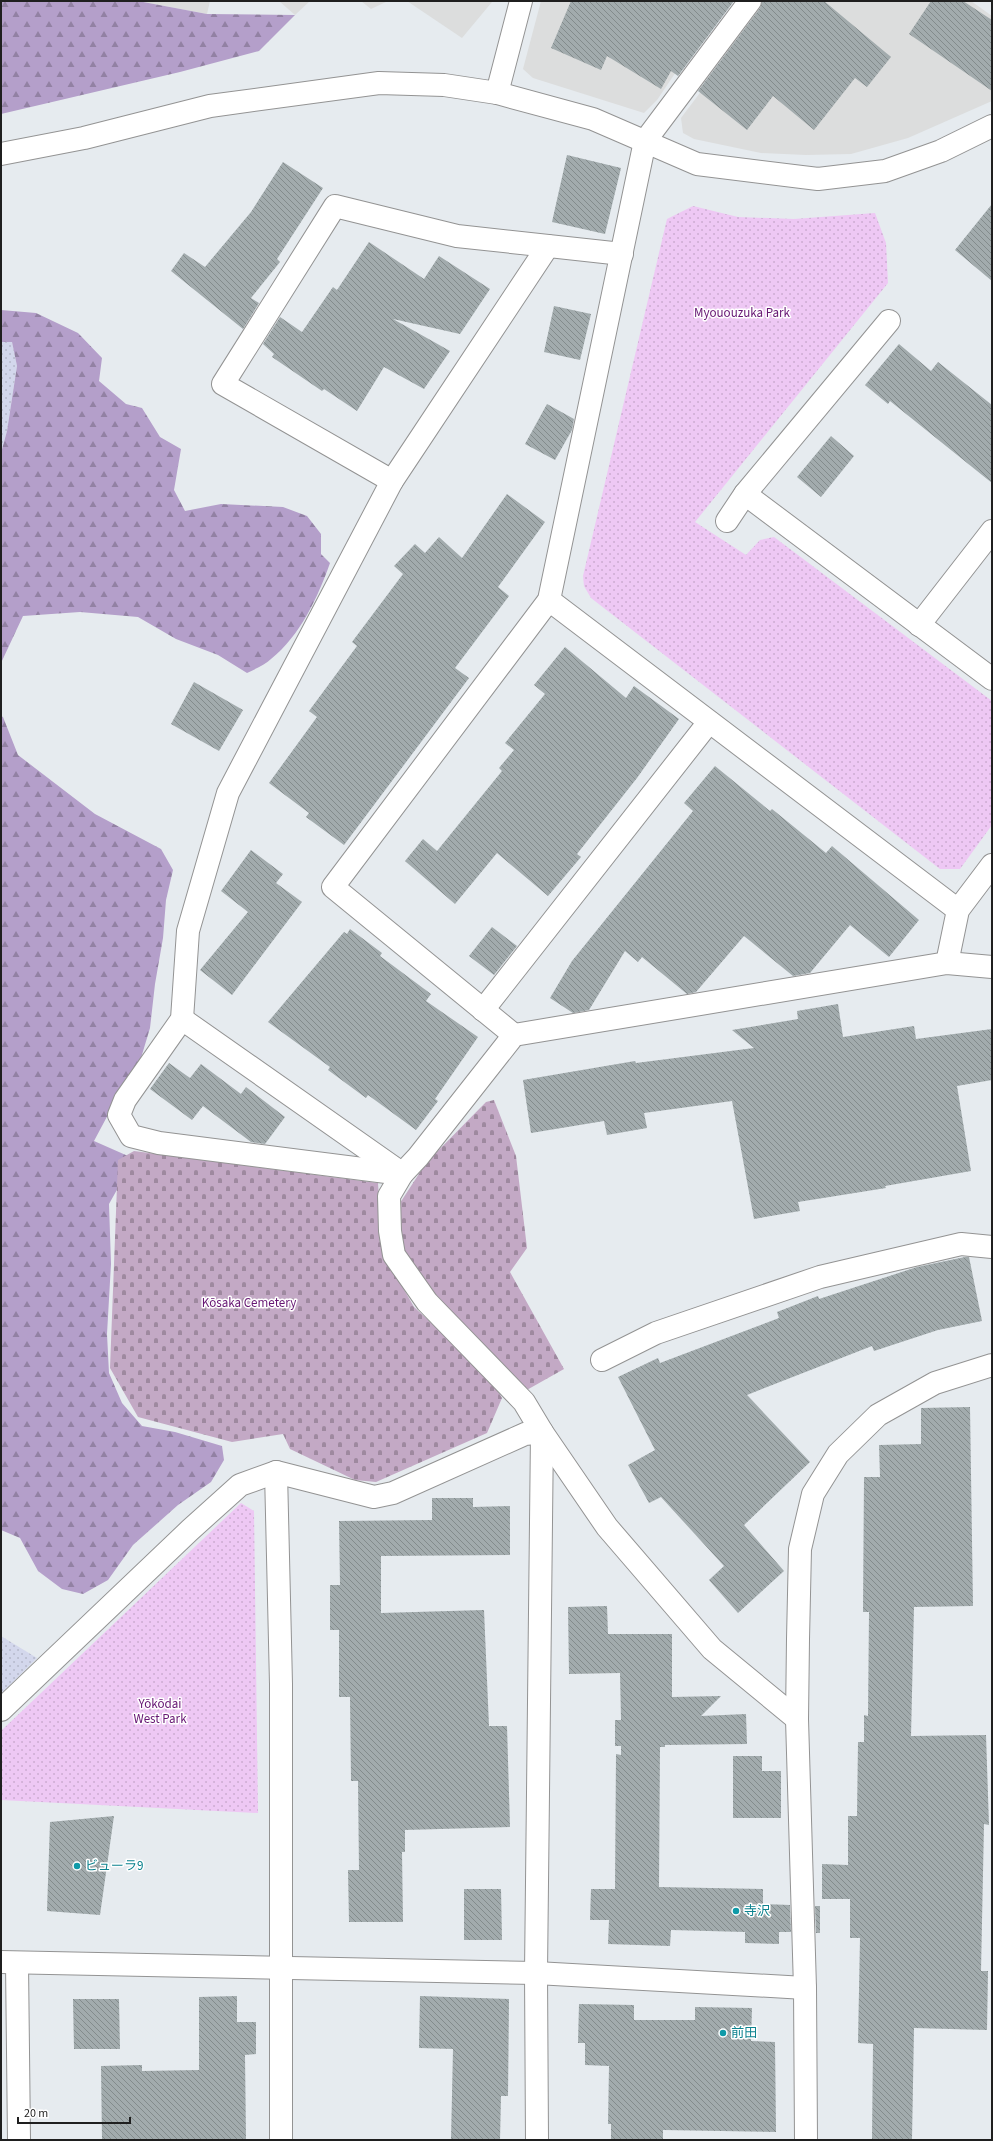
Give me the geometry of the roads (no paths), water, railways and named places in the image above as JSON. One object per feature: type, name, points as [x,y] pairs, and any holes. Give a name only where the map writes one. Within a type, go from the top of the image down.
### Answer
[{"type":"street","points":[[514,1035],[333,887],[549,600],[645,141],[750,1]]},
{"type":"street","points":[[496,93],[518,2]]},
{"type":"street","points":[[1,154],[84,138],[210,106],[379,83],[444,85],[496,93],[593,120],[697,164],[818,179],[885,171],[941,151],[992,126]]},
{"type":"street","points":[[392,481],[223,384],[335,206],[457,236],[622,254]]},
{"type":"street","points":[[402,1174],[159,1143],[131,1136],[119,1115],[125,1100],[182,1019],[188,931],[228,792],[392,481],[548,246]]},
{"type":"street","points":[[727,520],[745,494],[890,321]]},
{"type":"street","points":[[745,494],[992,679]]},
{"type":"street","points":[[920,625],[992,531]]},
{"type":"street","points":[[549,600],[958,910]]},
{"type":"street","points":[[483,1010],[709,722]]},
{"type":"street","points":[[947,963],[958,910],[992,865]]},
{"type":"street","points":[[797,1719],[712,1649],[607,1527],[542,1432],[524,1402],[427,1302],[394,1255],[390,1230],[389,1196],[402,1174],[418,1157],[514,1035],[947,963],[992,968]]},
{"type":"street","points":[[182,1019],[402,1174]]},
{"type":"street","points":[[602,1360],[656,1333],[820,1277],[961,1244],[992,1248]]},
{"type":"street","points":[[806,2140],[805,1988],[797,1719],[800,1549],[813,1494],[838,1454],[878,1415],[935,1383],[992,1365]]},
{"type":"street","points":[[1,1710],[190,1530],[240,1485],[276,1472],[374,1496],[393,1493],[525,1434],[542,1432]]},
{"type":"street","points":[[537,2140],[536,1973],[542,1432]]},
{"type":"street","points":[[276,1472],[281,1684],[281,2140]]},
{"type":"street","points":[[19,2140],[9,1962],[536,1973],[805,1988]]},
{"type":"place","name":"ビューラ9","points":[[77,1866]]},
{"type":"place","name":"寺沢","points":[[736,1911]]},
{"type":"place","name":"前田","points":[[723,2033]]},
{"type":"park label","name":"Myououzuka Park","points":[[742,313]]},
{"type":"park label","name":"Kōsaka Cemetery","points":[[249,1303]]},
{"type":"park label","name":"Yōkōdai West Park","points":[[160,1712]]}]
